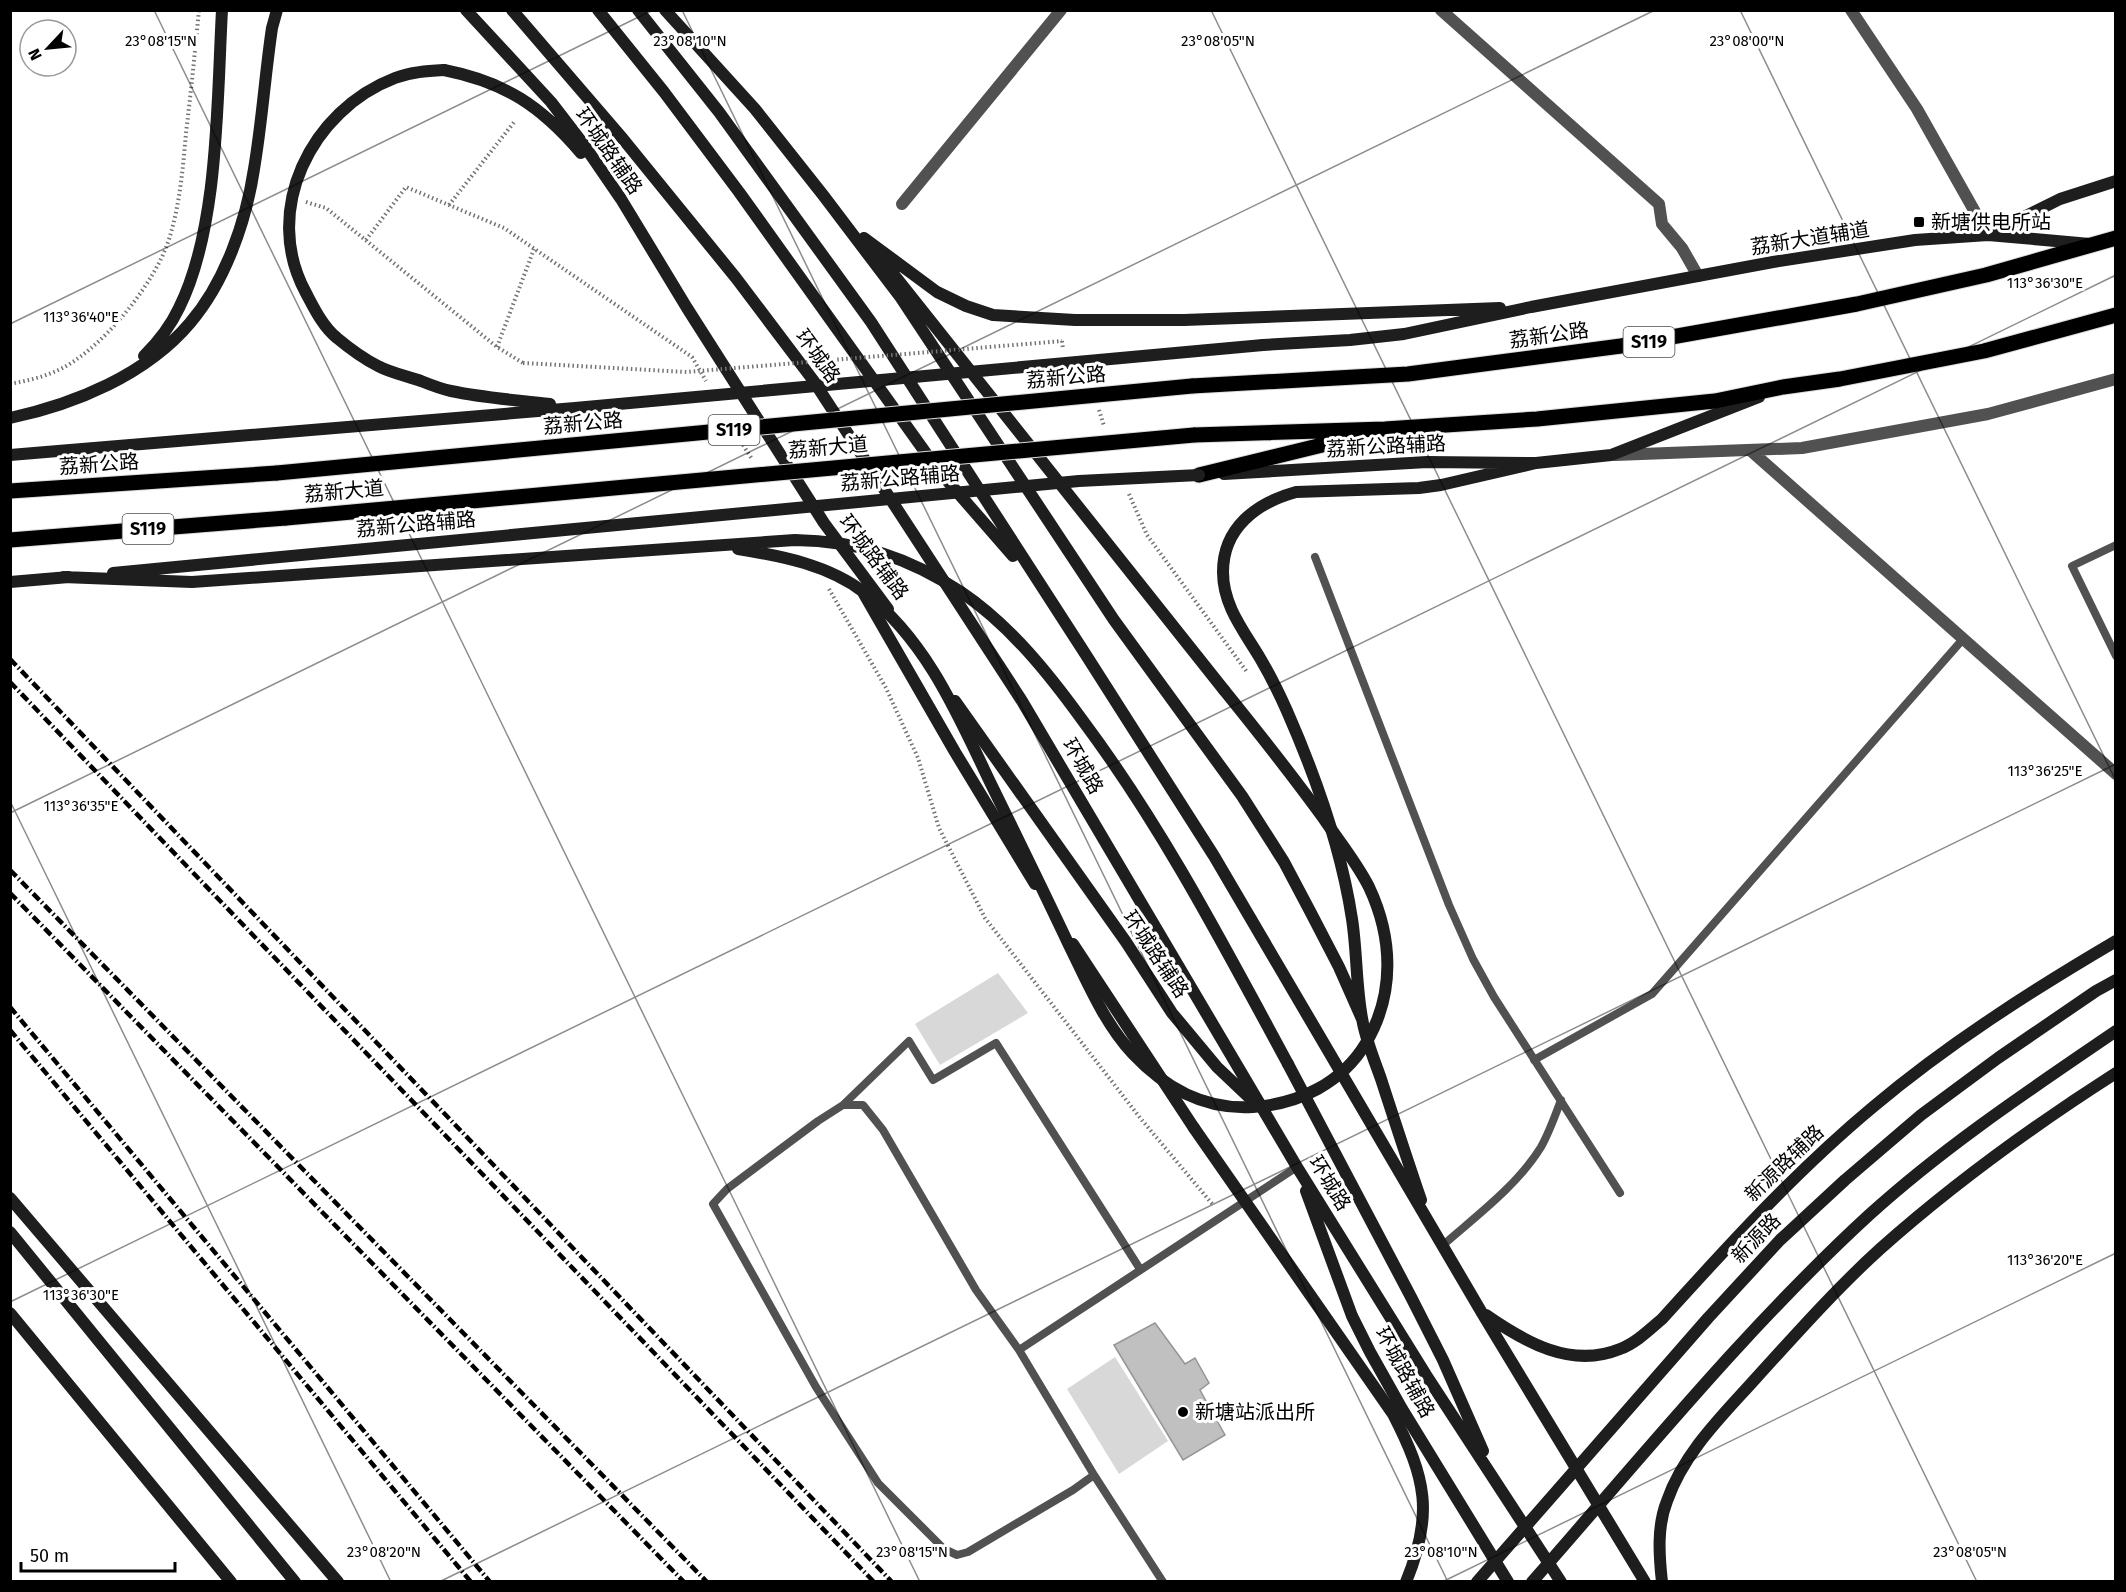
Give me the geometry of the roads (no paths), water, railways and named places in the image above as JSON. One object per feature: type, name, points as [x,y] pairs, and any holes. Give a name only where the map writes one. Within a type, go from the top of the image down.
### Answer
[{"type":"main road","points":[[125,375],[164,333],[179,308],[204,230],[210,186],[222,10]]},
{"type":"main road","points":[[10,418],[65,403],[94,392],[125,375],[171,342],[190,323],[220,277],[232,250],[249,194],[255,168],[272,28],[277,10]]},
{"type":"main road","name":"环城路辅路","points":[[466,10],[551,102],[584,145],[621,199],[687,308],[824,522],[926,660],[1126,942],[1172,1013],[1217,1067],[1268,1116]]},
{"type":"main road","name":"环城路","points":[[512,10],[631,148],[736,278],[813,380],[1022,701],[1297,1167],[1426,1375],[1561,1581]]},
{"type":"main road","points":[[598,10],[739,192],[816,303],[938,470],[1043,590]]},
{"type":"main road","points":[[638,10],[719,112],[871,322],[1214,856],[1428,1223],[1645,1581]]},
{"type":"main road","points":[[665,10],[755,109],[901,298],[1114,620],[1242,796],[1284,862],[1339,968],[1362,1019],[1428,1223]]},
{"type":"main road","points":[[575,408],[450,391],[379,367],[335,337],[316,312],[300,283],[289,236],[289,211],[293,190],[303,162],[318,136],[334,117],[356,99],[396,77],[444,70],[474,76],[504,88],[528,103],[578,149],[621,199]]},
{"type":"main road","points":[[1988,235],[2060,199],[2115,181]]},
{"type":"main road","points":[[719,546],[786,558],[837,575],[862,590],[888,612],[912,640],[951,701],[1084,974],[1119,1036],[1152,1073],[1192,1098],[1212,1104],[1268,1106],[1310,1094],[1329,1083],[1346,1069],[1360,1052],[1375,1028],[1383,1008],[1388,985],[1389,962],[1379,911],[1364,878],[1306,794],[1224,690],[864,238],[823,195]]},
{"type":"main road","name":"荔新大道辅道","points":[[1531,307],[1698,276],[1915,240],[1988,235],[2097,244]]},
{"type":"main road","points":[[864,238],[937,292],[966,306],[993,315],[1075,320],[1184,320],[1531,307]]},
{"type":"main road","name":"荔新公路","points":[[10,491],[277,473],[1192,387],[1408,374],[1621,346],[1789,318],[1986,275],[2115,238]]},
{"type":"main road","points":[[10,454],[575,408],[1263,345],[1350,340],[1404,334],[1531,307]]},
{"type":"main road","points":[[1199,475],[1386,429],[1537,419],[1715,401],[1984,351],[2115,315]]},
{"type":"main road","name":"荔新公路辅路","points":[[10,582],[1067,482],[1427,462],[1536,463],[1611,455],[1783,387]]},
{"type":"main road","name":"荔新大道","points":[[10,540],[286,518],[1194,435],[1386,429]]},
{"type":"main road","points":[[1362,1019],[1351,916],[1324,805],[1286,709],[1231,609],[1225,592],[1223,572],[1225,552],[1232,535],[1244,519],[1276,497],[1296,492],[1419,488],[1536,463]]},
{"type":"main road","points":[[824,522],[955,752],[1042,896],[1194,1128],[1394,1414],[1407,1440],[1418,1472],[1424,1500],[1422,1529],[1415,1558],[1406,1581]]},
{"type":"main road","points":[[63,577],[192,582],[595,552],[795,540],[848,544],[877,551],[933,575],[962,593],[988,613],[1043,670],[1070,703],[1139,800],[1191,885],[1288,1064],[1437,1350],[1499,1486]]},
{"type":"main road","name":"新源路辅路","points":[[1482,1313],[1513,1334],[1554,1352],[1586,1356],[1620,1349],[1640,1337],[1662,1319],[1793,1179],[1873,1107],[1937,1057],[1999,1013],[2115,941]]},
{"type":"main road","name":"新源路","points":[[1477,1581],[1708,1317],[1780,1240],[1845,1180],[1922,1115],[1998,1058],[2115,980]]},
{"type":"main road","points":[[1532,1581],[1740,1345],[1806,1275],[1846,1237],[1942,1154],[2115,1031]]},
{"type":"main road","points":[[1662,1581],[1659,1548],[1660,1529],[1666,1502],[1682,1467],[1706,1434],[1806,1323],[1879,1250],[1956,1185],[2061,1108],[2115,1073]]},
{"type":"main road","name":"环城路辅路","points":[[1297,1167],[1352,1316],[1370,1352],[1402,1409],[1508,1581]]},
{"type":"main road","points":[[10,1198],[338,1581]]},
{"type":"main road","points":[[10,1232],[295,1581]]},
{"type":"main road","points":[[10,1313],[231,1581]]},
{"type":"street","points":[[902,204],[1061,10]]},
{"type":"street","points":[[1441,10],[1659,204],[1662,224],[1682,248],[1698,276]]},
{"type":"street","points":[[1851,10],[1917,109],[1988,235]]},
{"type":"street","points":[[1611,455],[1802,448],[1922,428],[2114,382]]},
{"type":"street","points":[[1750,450],[2115,774]]},
{"type":"lane","points":[[2115,545],[2072,566],[2115,656]]},
{"type":"lane","points":[[1315,557],[1449,905],[1478,968],[1515,1032],[1620,1193]]},
{"type":"lane","points":[[1534,1060],[1652,994],[1963,639]]},
{"type":"lane","points":[[1094,1474],[1073,1490],[968,1552],[957,1555],[944,1549],[878,1483],[816,1386],[713,1204],[727,1189],[843,1105],[909,1041],[933,1080],[996,1043],[1140,1269]]},
{"type":"lane","points":[[1442,1246],[1522,1172],[1540,1147],[1561,1100]]},
{"type":"lane","points":[[843,1105],[863,1105],[883,1130],[976,1290],[1018,1350],[1163,1581]]},
{"type":"lane","points":[[1018,1350],[1297,1167]]},
{"type":"railway","points":[[10,659],[892,1582]]},
{"type":"railway","points":[[10,682],[874,1582]]},
{"type":"railway","points":[[10,870],[707,1582]]},
{"type":"railway","points":[[10,893],[684,1582]]},
{"type":"railway","points":[[10,1007],[490,1582]]},
{"type":"railway","points":[[10,1030],[471,1582]]},
{"type":"place","name":"新塘供电所站","points":[[1919,222]]},
{"type":"place","name":"新塘站派出所","points":[[1183,1412]]}]
